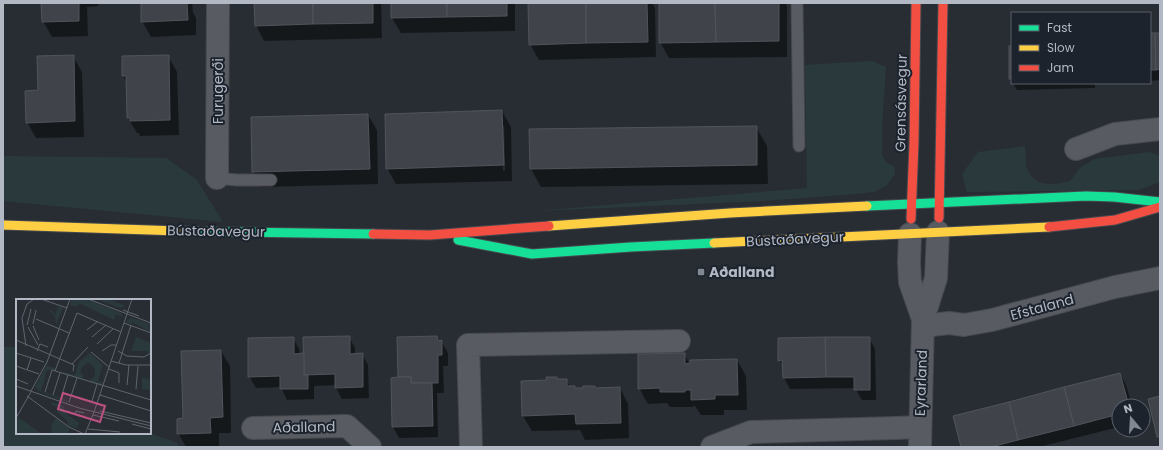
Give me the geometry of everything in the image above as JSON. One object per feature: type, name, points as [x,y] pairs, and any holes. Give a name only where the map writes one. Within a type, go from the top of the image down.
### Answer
[{"type":"main road","name":"Grensásvegur","points":[[912,204],[916,3]]},
{"type":"main road","points":[[939,203],[943,3]]},
{"type":"main road","name":"Bústaðavegur","points":[[3,225],[130,230],[430,235],[730,213],[1086,196],[1114,197],[1160,202]]},
{"type":"main road","name":"Eyrarland","points":[[938,232],[939,203]]},
{"type":"main road","name":"Eyrarland","points":[[910,234],[912,204]]},
{"type":"main road","name":"Bústaðavegur","points":[[430,235],[532,254],[631,247],[1062,226],[1115,220],[1160,207]]},
{"type":"street","name":"Furugerði","points":[[217,178],[218,3]]},
{"type":"street","points":[[1076,149],[1115,134],[1160,129]]},
{"type":"street","name":"Eyrarland","points":[[920,437],[923,322],[936,278],[938,232]]},
{"type":"street","name":"Eyrarland","points":[[910,234],[910,282],[923,322]]},
{"type":"street","name":"Efstaland","points":[[923,322],[964,325],[992,320],[1115,287],[1160,278]]},
{"type":"street","points":[[471,447],[468,345],[680,341]]},
{"type":"street","name":"Aðalland","points":[[253,428],[347,426],[370,447]]},
{"type":"street","points":[[712,447],[751,432],[896,428],[920,437]]},
{"type":"lane","points":[[798,3],[799,146]]},
{"type":"lane","points":[[217,178],[237,180],[271,180]]},
{"type":"shaded area","points":[[872,61],[886,67],[882,126],[882,155],[887,163],[895,167],[895,174],[887,185],[874,192],[764,201],[536,211],[807,188],[805,65]]},
{"type":"shaded area","points":[[1025,146],[1026,166],[1031,176],[1038,182],[1056,184],[1070,181],[1080,168],[1094,159],[1150,152],[1160,156],[1160,182],[1139,190],[967,192],[962,174],[978,152]]},
{"type":"shaded area","points":[[3,156],[166,158],[197,180],[223,222],[3,201]]},
{"type":"shaded area","points":[[3,347],[16,347],[16,434],[151,433],[177,443],[179,447],[5,447],[3,442]]},
{"type":"building","points":[[41,3],[79,3],[79,21],[42,22]]},
{"type":"building","points":[[141,3],[187,3],[188,20],[141,22]]},
{"type":"building","points":[[254,3],[313,3],[313,24],[255,26]]},
{"type":"building","points":[[313,3],[373,3],[373,23],[313,24]]},
{"type":"building","points":[[391,3],[447,3],[447,17],[391,18]]},
{"type":"building","points":[[447,3],[507,3],[507,16],[447,17]]},
{"type":"building","points":[[528,3],[586,3],[586,43],[529,45]]},
{"type":"building","points":[[586,3],[647,3],[648,42],[586,43]]},
{"type":"building","points":[[659,3],[715,3],[716,42],[659,43]]},
{"type":"building","points":[[715,3],[779,3],[779,41],[716,42]]},
{"type":"building","points":[[1151,33],[1155,33],[1156,70],[1151,70]]},
{"type":"building","points":[[1155,33],[1160,33],[1160,69],[1156,70]]},
{"type":"building","points":[[1009,46],[1011,46],[1011,79],[1009,79]]},
{"type":"building","points":[[74,55],[75,121],[26,123],[25,91],[38,90],[37,56]]},
{"type":"building","points":[[169,55],[170,120],[130,121],[130,118],[127,118],[126,76],[122,76],[122,56]]},
{"type":"building","points":[[502,110],[504,165],[386,169],[385,114]]},
{"type":"building","points":[[368,114],[370,169],[252,172],[251,117]]},
{"type":"building","points":[[757,126],[757,165],[530,169],[529,129]]},
{"type":"building","points":[[350,336],[350,354],[363,353],[363,387],[335,388],[335,374],[304,375],[303,337]]},
{"type":"building","points":[[437,336],[438,341],[442,340],[442,355],[438,355],[438,383],[411,383],[411,377],[398,377],[397,337]]},
{"type":"building","points":[[294,337],[294,354],[304,353],[304,375],[308,375],[308,389],[280,389],[280,376],[248,377],[248,338]]},
{"type":"building","points":[[825,337],[870,337],[870,390],[854,390],[854,377],[826,377]]},
{"type":"building","points":[[825,337],[826,377],[783,378],[782,360],[778,361],[778,338]]},
{"type":"building","points":[[221,350],[223,417],[210,418],[211,433],[177,434],[177,419],[183,418],[181,351]]},
{"type":"building","points":[[685,353],[685,364],[690,363],[690,360],[737,359],[738,395],[715,395],[715,399],[691,400],[691,390],[685,390],[685,392],[660,392],[660,388],[638,389],[638,354]]},
{"type":"building","points":[[1120,373],[1127,398],[1111,398],[1111,416],[1074,426],[1064,387]]},
{"type":"building","points":[[411,377],[411,383],[432,383],[433,426],[392,427],[391,378]]},
{"type":"building","points":[[546,377],[567,379],[567,386],[575,386],[575,388],[583,388],[583,386],[595,386],[595,388],[620,387],[621,423],[576,424],[575,414],[522,416],[521,381],[547,380]]},
{"type":"building","points":[[1064,387],[1074,426],[1018,440],[1009,402]]},
{"type":"building","points":[[1160,396],[1160,437],[1157,437],[1151,412],[1151,398]]},
{"type":"building","points":[[1009,402],[1018,440],[991,447],[961,447],[953,416]]},
{"type":"traffic: fast","points":[[867,206],[1086,196],[1114,197],[1160,202]]},
{"type":"traffic: fast","points":[[179,231],[373,234]]},
{"type":"traffic: fast","points":[[458,240],[532,254],[714,243]]},
{"type":"traffic: slow","points":[[549,226],[730,213],[867,206]]},
{"type":"traffic: slow","points":[[3,225],[179,231]]},
{"type":"traffic: slow","points":[[714,243],[1049,227]]},
{"type":"traffic: jam","points":[[911,219],[914,142],[916,3]]},
{"type":"traffic: jam","points":[[939,218],[943,3]]},
{"type":"traffic: jam","points":[[1049,227],[1115,220],[1160,207]]},
{"type":"traffic: jam","points":[[373,234],[430,235],[549,226]]},
{"type":"place","name":"Aðalland","points":[[701,272]]}]
